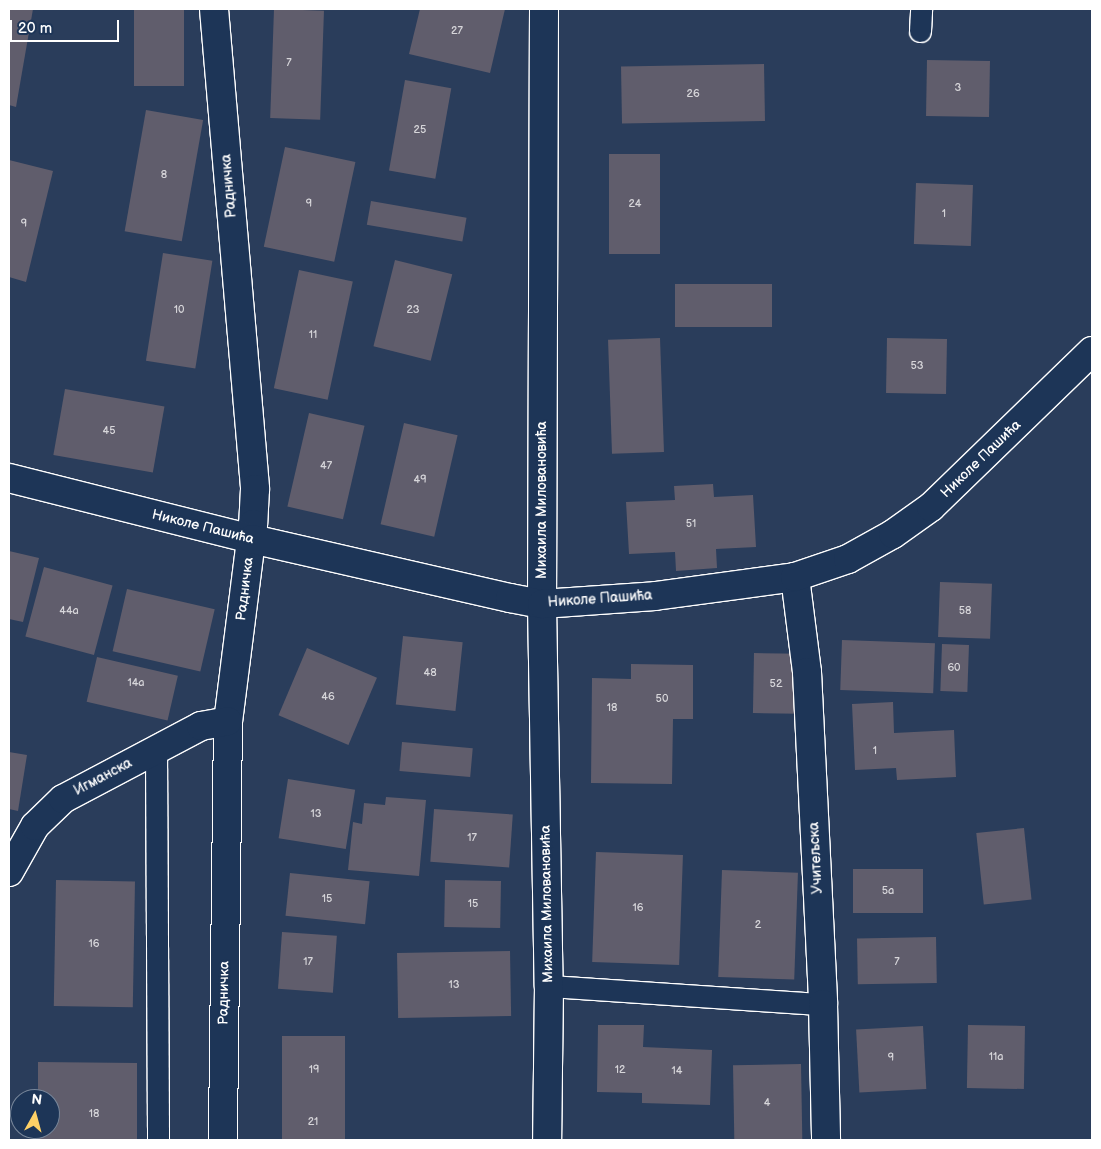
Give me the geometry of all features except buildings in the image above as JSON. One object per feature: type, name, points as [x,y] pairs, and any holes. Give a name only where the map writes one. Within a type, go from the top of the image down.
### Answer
[{"type":"street","name":"Радничка","points":[[214,9],[255,489],[252,539],[228,721],[223,1140]]},
{"type":"street","name":"Михаила Миловановића","points":[[544,9],[542,604],[548,986],[547,1140]]},
{"type":"street","name":"Николе Пашића","points":[[9,478],[454,587],[542,604],[655,596],[795,577],[848,559],[893,534],[931,507],[1092,351]]},
{"type":"street","name":"Учитељска","points":[[795,577],[807,672],[823,1004],[826,1140]]},
{"type":"street","name":"Игманска","points":[[9,872],[36,826],[63,799],[201,726],[228,721]]},
{"type":"lane","points":[[920,31],[921,9]]},
{"type":"lane","points":[[156,749],[158,1140]]},
{"type":"lane","points":[[548,986],[823,1004]]}]
